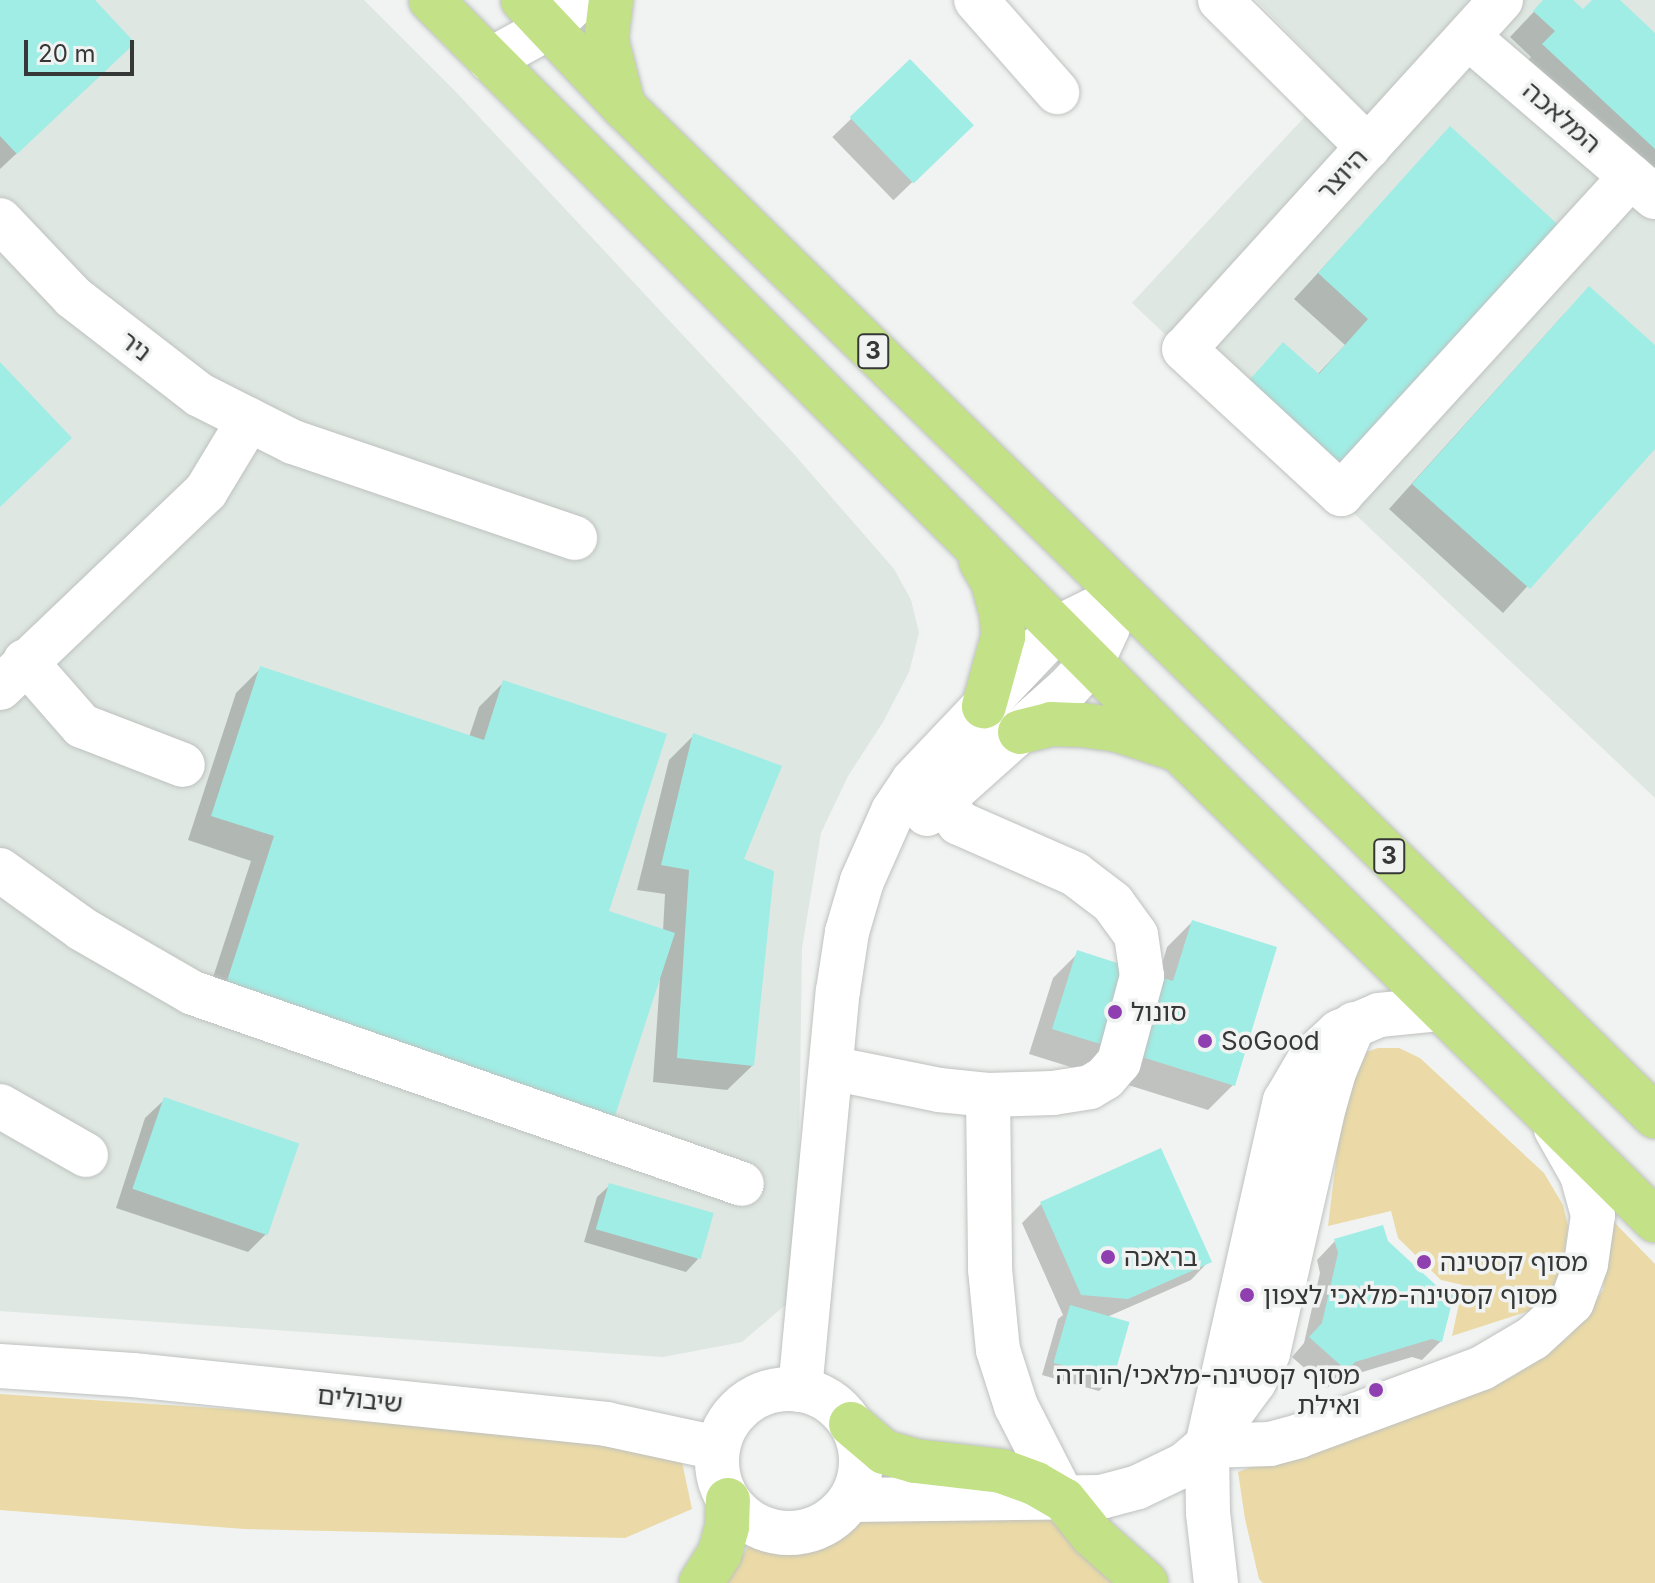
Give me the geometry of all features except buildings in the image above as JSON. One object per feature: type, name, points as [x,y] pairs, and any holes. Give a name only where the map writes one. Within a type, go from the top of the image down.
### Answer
[{"type":"highway","points":[[431,0],[1180,751],[1655,1220]]},
{"type":"highway","points":[[611,0],[606,39],[624,107]]},
{"type":"highway","name":"3","points":[[543,7],[624,107],[1655,1116]]},
{"type":"highway","points":[[970,541],[993,582],[1002,615],[999,664],[984,706]]},
{"type":"highway","points":[[1020,732],[1051,724],[1083,725],[1149,739],[1180,751]]},
{"type":"highway","points":[[851,1424],[884,1452],[915,1461],[1001,1471],[1036,1484],[1064,1500],[1092,1535],[1146,1583]]},
{"type":"highway","points":[[701,1583],[720,1553],[727,1527],[728,1500]]},
{"type":"street","points":[[976,0],[1057,92]]},
{"type":"street","points":[[1220,0],[1368,147]]},
{"type":"street","name":"היוצר","points":[[1501,0],[1184,349],[1341,494],[1643,187]]},
{"type":"street","points":[[490,60],[543,7]]},
{"type":"street","name":"המלאכה","points":[[1468,37],[1643,187]]},
{"type":"street","name":"ניר","points":[[0,220],[73,297],[200,395],[293,442],[575,538]]},
{"type":"street","points":[[183,765],[82,726],[12,674],[206,491],[249,420]]},
{"type":"street","points":[[800,1390],[847,932],[874,854],[913,781],[1059,627],[1122,596]]},
{"type":"street","points":[[874,854],[948,797],[1092,662],[1122,596]]},
{"type":"street","points":[[831,1068],[939,1090],[988,1095],[1053,1093],[1090,1087],[1105,1078],[1119,1062],[1142,976],[1136,935],[1113,903],[1075,874],[959,823],[949,809],[948,797]]},
{"type":"street","points":[[0,870],[82,929],[193,993],[742,1184]]},
{"type":"street","points":[[1216,1583],[1208,1513],[1207,1446],[1285,1101],[1309,1060],[1339,1032],[1379,1015],[1439,1009]]},
{"type":"street","points":[[988,1095],[990,1269],[998,1350],[1016,1406],[1064,1500]]},
{"type":"street","points":[[0,1106],[86,1155]]},
{"type":"street","points":[[850,1500],[1064,1500],[1101,1497],[1138,1487],[1184,1465],[1207,1446],[1270,1444],[1299,1436],[1482,1368],[1533,1338],[1572,1302],[1586,1264],[1593,1215],[1582,1175],[1547,1113]]},
{"type":"street","name":"שיבולים","points":[[0,1366],[133,1375],[606,1424],[717,1448]]},
{"type":"street","points":[[778,1390],[800,1390],[820,1396],[837,1407],[851,1424],[861,1465],[850,1500],[823,1525],[787,1534],[751,1523],[728,1500],[717,1470],[717,1448],[725,1427],[738,1409],[756,1396],[778,1390]]},
{"type":"shaded area","points":[[0,0],[364,0],[455,91],[793,453],[894,569],[911,600],[919,633],[909,672],[883,722],[848,776],[821,833],[802,948],[797,1295],[742,1342],[663,1357],[0,1311]]},
{"type":"shaded area","points":[[1256,0],[1655,0],[1655,798],[1132,303],[1336,83]]},
{"type":"shaded area","points":[[1378,1048],[1399,1048],[1420,1058],[1544,1173],[1563,1205],[1568,1226],[1564,1260],[1553,1287],[1529,1311],[1452,1336],[1463,1285],[1441,1280],[1398,1238],[1391,1211],[1328,1226],[1346,1080],[1361,1054]]},
{"type":"shaded area","points":[[1611,1219],[1655,1264],[1655,1583],[1263,1583],[1259,1579],[1245,1519],[1238,1472],[1308,1445],[1514,1376],[1568,1337],[1603,1290]]},
{"type":"shaded area","points":[[0,1394],[628,1435],[682,1462],[692,1509],[625,1538],[244,1529],[0,1510]]},
{"type":"shaded area","points":[[886,1512],[1046,1516],[1120,1583],[726,1583],[747,1548],[803,1528],[852,1525]]},
{"type":"place","name":"סונול","points":[[1115,1012]]},
{"type":"place","name":"SoGood","points":[[1205,1041]]},
{"type":"place","name":"בראכה","points":[[1108,1257]]},
{"type":"place","name":"מסוף קסטינה","points":[[1424,1262]]},
{"type":"place","name":"מסוף קסטינה-מלאכי לצפון","points":[[1247,1295]]},
{"type":"place","name":"מסוף קסטינה-מלאכי/הורדה ואילת","points":[[1376,1390]]}]
